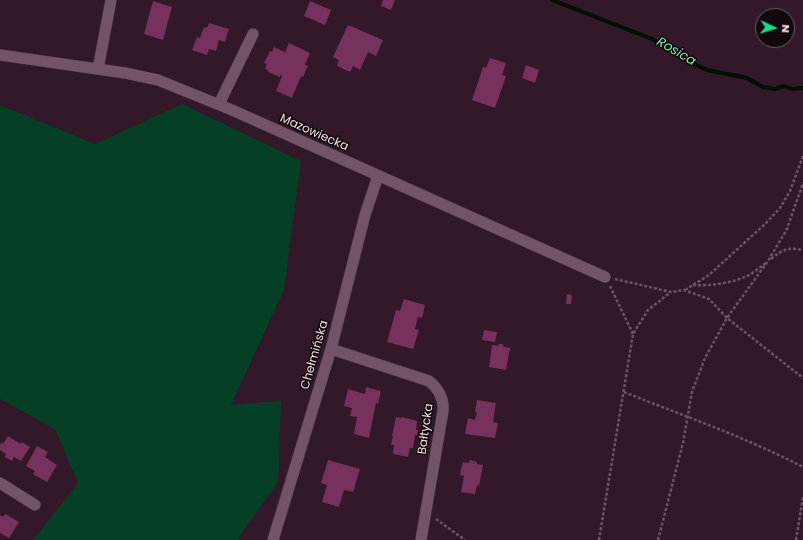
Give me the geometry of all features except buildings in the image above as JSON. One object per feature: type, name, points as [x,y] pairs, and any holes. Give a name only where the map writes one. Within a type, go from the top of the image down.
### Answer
[{"type":"street","points":[[98,69],[111,0]]},
{"type":"street","points":[[219,104],[253,34]]},
{"type":"street","name":"Mazowiecka","points":[[0,55],[125,73],[158,80],[219,104],[605,277]]},
{"type":"street","name":"Chełmińska","points":[[273,540],[331,349],[365,215],[378,176]]},
{"type":"street","name":"Bałtycka","points":[[331,349],[429,381],[436,387],[442,397],[443,411],[421,540]]},
{"type":"street","points":[[0,483],[35,505]]},
{"type":"path","points":[[605,277],[670,292],[684,290],[693,285],[709,275],[765,224],[780,208],[790,190],[803,156]]},
{"type":"path","points":[[658,540],[683,443],[692,392],[705,358],[727,318],[768,261],[787,229],[803,183]]},
{"type":"path","points":[[693,285],[703,286],[728,282],[749,275],[778,252],[790,248],[803,250]]},
{"type":"path","points":[[605,277],[634,334]]},
{"type":"path","points":[[684,290],[709,299],[727,318],[803,378]]},
{"type":"path","points":[[599,540],[634,334],[648,310],[670,292]]},
{"type":"path","points":[[624,392],[774,452],[803,467]]},
{"type":"path","points":[[796,540],[803,497]]},
{"type":"path","points":[[425,512],[465,540]]},
{"type":"green space","points":[[182,104],[301,161],[284,290],[231,405],[281,401],[278,482],[239,537],[239,540],[33,540],[78,483],[55,429],[0,399],[0,105],[95,144]]},
{"type":"waterway","name":"Rosica","points":[[552,0],[652,39],[669,48],[685,60],[707,70],[747,78],[763,87],[775,89],[784,86],[792,89],[803,88]]}]
